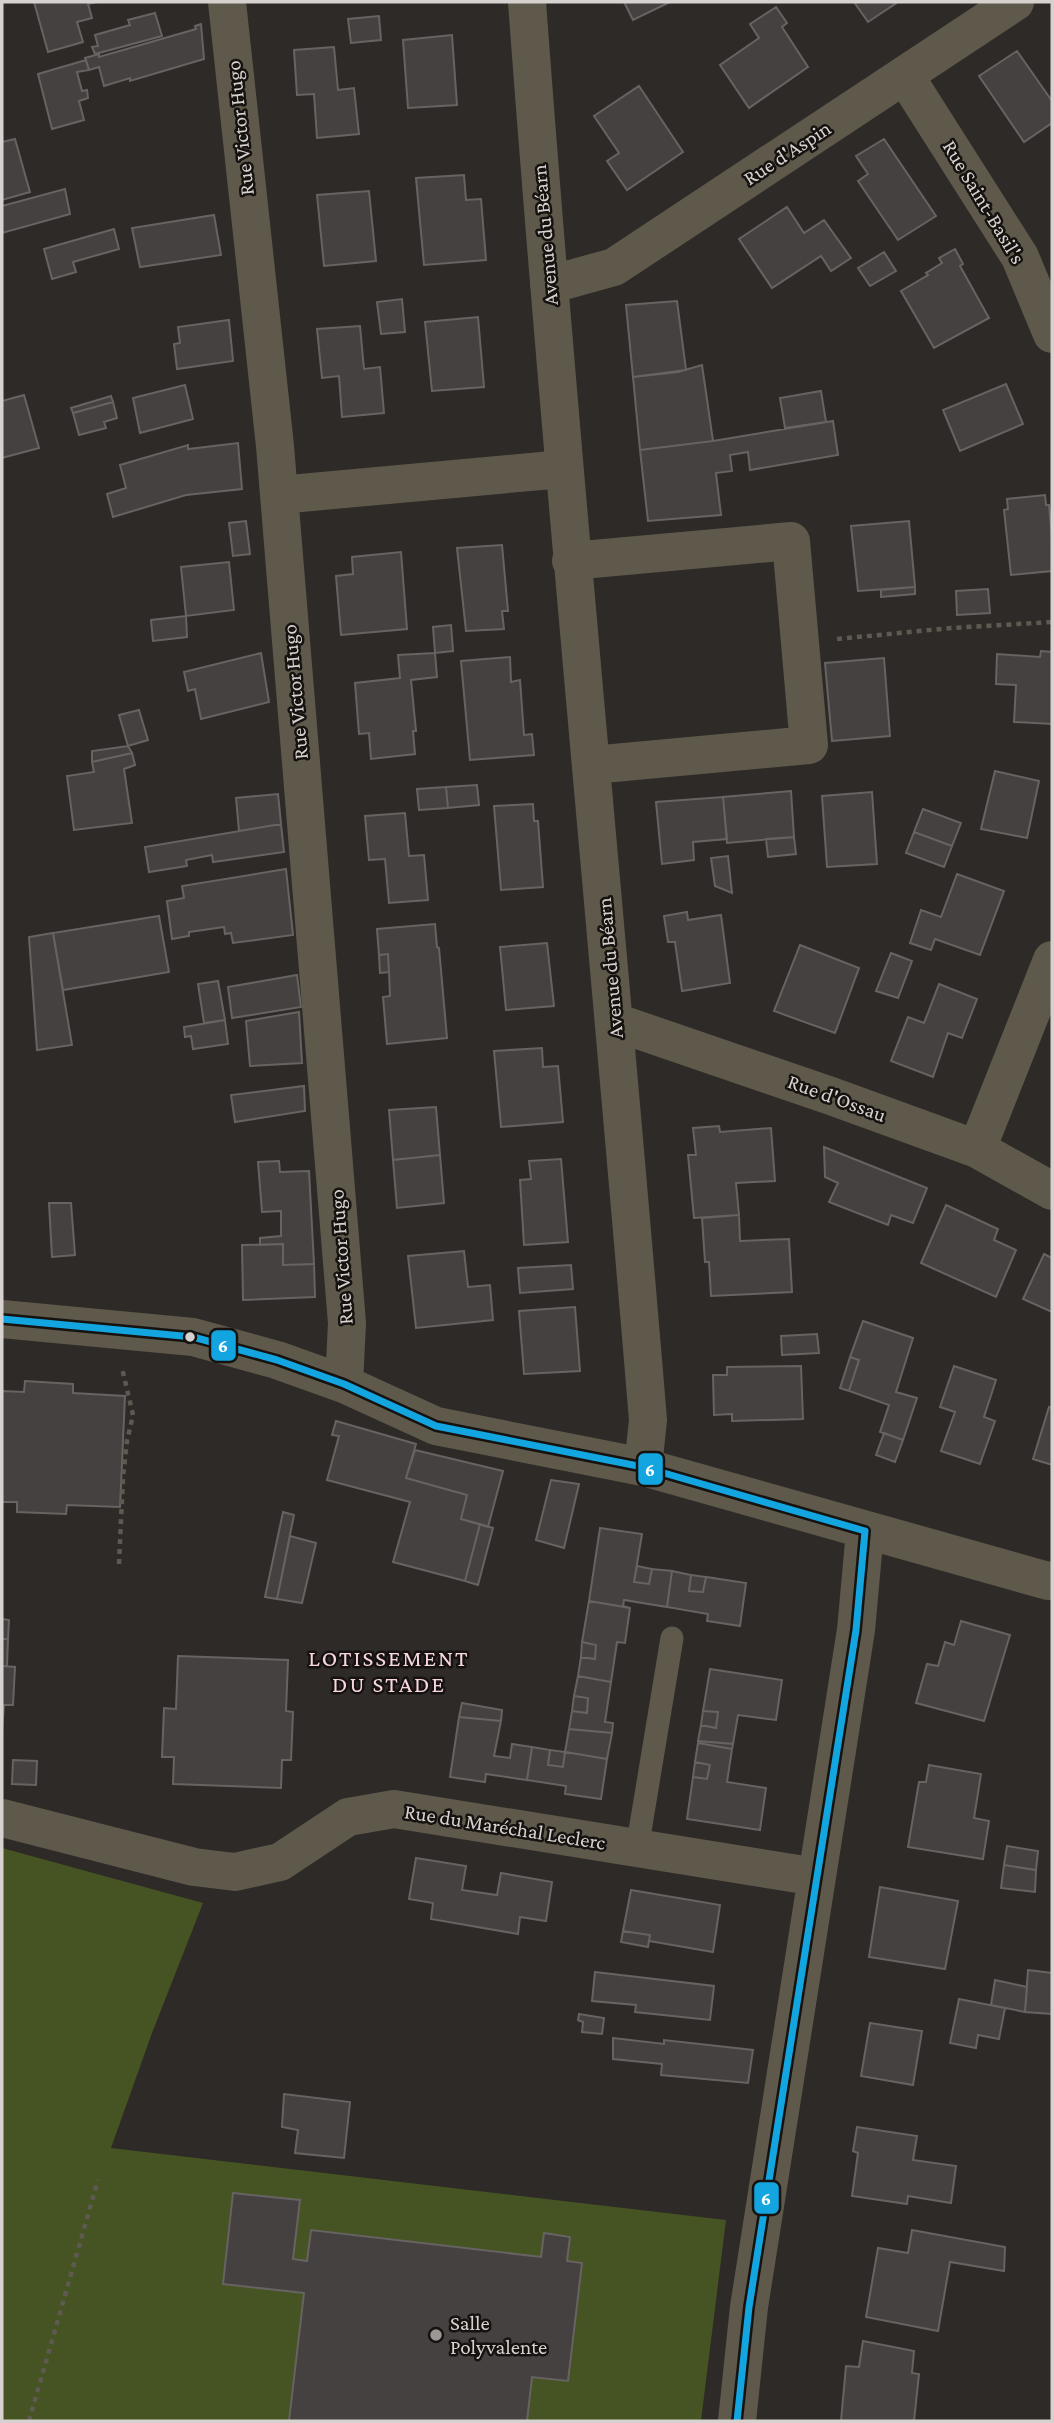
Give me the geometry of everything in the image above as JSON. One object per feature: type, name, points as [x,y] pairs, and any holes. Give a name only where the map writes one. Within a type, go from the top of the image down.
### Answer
[{"type":"street","name":"Rue Victor Hugo","points":[[227,2],[279,495],[347,1323],[345,1384]]},
{"type":"street","name":"Avenue du Béarn","points":[[527,2],[563,469],[615,1022],[648,1420],[643,1467]]},
{"type":"street","name":"Rue d'Aspin","points":[[549,285],[614,267],[1014,2]]},
{"type":"street","name":"Rue Saint-Basil's","points":[[905,76],[1020,257],[1052,334]]},
{"type":"street","points":[[279,495],[563,469]]},
{"type":"street","points":[[571,561],[791,541],[809,745],[592,765]]},
{"type":"street","points":[[977,1149],[1052,960]]},
{"type":"street","name":"Rue d'Ossau","points":[[615,1022],[977,1149],[1052,1191]]},
{"type":"street","points":[[2,1319],[193,1337],[277,1360],[345,1384],[436,1426],[643,1467],[865,1531],[1052,1580]]},
{"type":"street","points":[[737,2421],[749,2307],[856,1630],[865,1531]]},
{"type":"street","name":"Rue du Maréchal Leclerc","points":[[2,1818],[194,1867],[235,1872],[280,1862],[348,1817],[394,1810],[817,1877]]},
{"type":"lane","points":[[637,1849],[672,1638]]},
{"type":"path","points":[[800,643],[951,628],[1052,622]]},
{"type":"path","points":[[106,1328],[126,1379],[133,1415],[123,1477],[119,1564]]},
{"type":"path","points":[[29,2421],[98,2180]]},
{"type":"green space","points":[[2,1848],[203,1903],[111,2148],[726,2220],[701,2421],[2,2421]]},
{"type":"building","points":[[34,2],[97,2],[88,4],[92,18],[77,22],[83,42],[48,52]]},
{"type":"building","points":[[624,2],[670,2],[633,20]]},
{"type":"building","points":[[854,2],[898,2],[868,22]]},
{"type":"building","points":[[776,7],[787,23],[782,27],[808,67],[749,108],[720,65],[759,38],[750,24]]},
{"type":"building","points":[[155,13],[162,36],[95,54],[92,47],[98,46],[95,35],[130,25],[128,20]]},
{"type":"building","points":[[379,16],[381,40],[351,43],[348,19]]},
{"type":"building","points":[[201,24],[204,59],[104,86],[99,67],[89,70],[85,58],[99,54],[99,57],[196,29],[195,26]]},
{"type":"building","points":[[452,35],[457,105],[408,108],[403,40]]},
{"type":"building","points":[[334,47],[338,90],[354,88],[359,134],[317,138],[314,94],[297,95],[294,50]]},
{"type":"building","points":[[1017,51],[1052,101],[1052,123],[1024,142],[979,76]]},
{"type":"building","points":[[86,60],[89,70],[77,72],[82,91],[87,90],[88,98],[79,101],[84,120],[52,129],[38,74]]},
{"type":"building","points":[[639,86],[683,152],[627,190],[607,161],[619,153],[594,116]]},
{"type":"building","points":[[15,139],[30,192],[2,200],[2,142]]},
{"type":"building","points":[[884,139],[936,216],[898,240],[858,181],[868,174],[856,156]]},
{"type":"building","points":[[464,175],[466,200],[481,199],[486,260],[424,265],[416,178]]},
{"type":"building","points":[[65,189],[70,214],[2,233],[2,206]]},
{"type":"building","points":[[369,191],[376,261],[324,266],[317,195]]},
{"type":"building","points":[[787,207],[804,233],[824,220],[851,258],[831,271],[821,256],[772,288],[739,239]]},
{"type":"building","points":[[214,215],[221,255],[140,267],[132,228]]},
{"type":"building","points":[[114,229],[119,249],[73,262],[76,272],[52,279],[44,249]]},
{"type":"building","points":[[955,249],[963,264],[960,266],[989,318],[934,348],[901,291],[928,275],[926,273],[942,263],[939,258]]},
{"type":"building","points":[[884,252],[896,271],[870,286],[858,268]]},
{"type":"building","points":[[402,299],[405,332],[381,334],[377,302]]},
{"type":"building","points":[[677,301],[686,370],[633,377],[626,305]]},
{"type":"building","points":[[478,317],[484,387],[432,391],[425,322]]},
{"type":"building","points":[[229,320],[233,361],[177,369],[174,344],[180,343],[178,327]]},
{"type":"building","points":[[360,326],[364,369],[380,367],[384,413],[342,417],[339,376],[322,378],[317,329]]},
{"type":"building","points":[[702,365],[713,441],[640,450],[633,377],[678,372]]},
{"type":"building","points":[[1006,384],[1023,424],[960,451],[943,410]]},
{"type":"building","points":[[185,385],[193,419],[140,433],[133,398]]},
{"type":"building","points":[[821,391],[826,422],[785,428],[780,398]]},
{"type":"building","points":[[24,395],[39,448],[2,458],[2,401]]},
{"type":"building","points":[[111,396],[113,402],[73,413],[71,408]]},
{"type":"building","points":[[113,402],[117,418],[104,422],[106,428],[79,435],[73,413]]},
{"type":"building","points":[[833,421],[838,455],[750,470],[748,452],[730,455],[732,471],[716,473],[721,515],[648,521],[640,450]]},
{"type":"building","points":[[238,443],[242,489],[186,495],[113,517],[107,494],[126,488],[120,465],[188,445],[188,449]]},
{"type":"building","points":[[1045,495],[1046,505],[1049,505],[1052,571],[1011,575],[1004,510],[1008,509],[1007,499]]},
{"type":"building","points":[[246,521],[250,554],[233,556],[229,523]]},
{"type":"building","points":[[909,521],[915,587],[858,591],[851,526]]},
{"type":"building","points":[[502,545],[508,611],[502,611],[504,629],[466,631],[457,548]]},
{"type":"building","points":[[401,552],[407,629],[341,635],[336,576],[353,574],[352,557]]},
{"type":"building","points":[[229,562],[234,610],[186,616],[181,567]]},
{"type":"building","points":[[915,587],[915,594],[881,597],[881,590]]},
{"type":"building","points":[[988,589],[990,613],[957,615],[956,591]]},
{"type":"building","points":[[186,616],[187,637],[153,641],[151,620]]},
{"type":"building","points":[[451,625],[453,651],[435,653],[433,627]]},
{"type":"building","points":[[1041,651],[1052,652],[1052,724],[1014,722],[1016,685],[996,684],[997,654],[1040,657]]},
{"type":"building","points":[[261,653],[269,702],[201,719],[195,689],[188,691],[184,672]]},
{"type":"building","points":[[435,653],[437,677],[411,680],[416,731],[413,731],[415,754],[371,759],[369,733],[359,734],[355,683],[400,678],[398,655]]},
{"type":"building","points":[[510,657],[511,682],[520,680],[524,735],[532,734],[534,755],[470,760],[461,661]]},
{"type":"building","points":[[884,658],[890,736],[832,741],[825,663]]},
{"type":"building","points":[[139,710],[148,740],[128,746],[119,715]]},
{"type":"building","points":[[128,746],[132,753],[92,762],[92,751]]},
{"type":"building","points":[[132,753],[135,765],[124,769],[132,823],[74,830],[67,776],[94,772],[92,762]]},
{"type":"building","points":[[995,771],[1039,781],[1027,838],[981,829]]},
{"type":"building","points":[[477,785],[479,805],[448,808],[446,787]]},
{"type":"building","points":[[446,787],[448,808],[419,810],[417,789]]},
{"type":"building","points":[[791,791],[794,837],[727,843],[723,797]]},
{"type":"building","points":[[872,792],[877,864],[827,867],[822,796]]},
{"type":"building","points":[[278,794],[281,824],[239,831],[236,798]]},
{"type":"building","points":[[723,797],[727,839],[693,842],[694,860],[662,864],[656,802]]},
{"type":"building","points":[[533,804],[534,821],[538,821],[543,887],[501,890],[494,806]]},
{"type":"building","points":[[923,809],[961,823],[952,846],[914,832]]},
{"type":"building","points":[[405,813],[409,856],[424,855],[428,900],[389,903],[385,859],[369,860],[365,816]]},
{"type":"building","points":[[281,824],[284,852],[213,862],[212,855],[186,860],[187,866],[149,872],[145,847]]},
{"type":"building","points":[[914,832],[952,846],[944,867],[906,853]]},
{"type":"building","points":[[794,837],[796,854],[768,857],[766,839]]},
{"type":"building","points":[[728,856],[732,893],[715,886],[711,858]]},
{"type":"building","points":[[286,869],[293,935],[233,943],[231,933],[225,934],[224,927],[189,932],[189,936],[172,939],[167,901],[184,898],[182,886]]},
{"type":"building","points":[[957,874],[1004,891],[980,955],[935,939],[931,950],[910,943],[921,910],[941,917]]},
{"type":"building","points":[[687,912],[688,920],[721,915],[730,983],[682,991],[675,942],[668,942],[664,916]]},
{"type":"building","points":[[159,916],[169,972],[63,990],[53,933]]},
{"type":"building","points":[[435,924],[447,1038],[387,1044],[383,997],[390,996],[388,954],[379,955],[377,929]]},
{"type":"building","points":[[53,933],[72,1045],[37,1050],[29,937]]},
{"type":"building","points":[[547,943],[554,1006],[506,1010],[500,947]]},
{"type":"building","points":[[800,945],[859,968],[835,1033],[774,1011]]},
{"type":"building","points":[[891,953],[912,961],[898,998],[876,991]]},
{"type":"building","points":[[388,954],[389,972],[380,973],[379,955]]},
{"type":"building","points":[[297,975],[301,1007],[232,1018],[228,987]]},
{"type":"building","points":[[218,981],[225,1020],[204,1023],[198,984]]},
{"type":"building","points":[[939,984],[977,999],[962,1038],[948,1033],[933,1077],[891,1061],[908,1017],[924,1023]]},
{"type":"building","points":[[299,1012],[302,1063],[250,1066],[246,1021]]},
{"type":"building","points":[[225,1020],[228,1044],[193,1049],[191,1036],[185,1037],[184,1027]]},
{"type":"building","points":[[542,1048],[543,1067],[558,1066],[563,1122],[501,1127],[494,1051]]},
{"type":"building","points":[[304,1086],[305,1111],[235,1122],[231,1095]]},
{"type":"building","points":[[436,1107],[440,1155],[393,1160],[389,1110]]},
{"type":"building","points":[[719,1126],[720,1132],[771,1128],[775,1181],[736,1183],[739,1215],[694,1218],[688,1155],[696,1155],[693,1128]]},
{"type":"building","points":[[824,1147],[927,1188],[913,1223],[891,1215],[888,1225],[829,1202],[838,1183],[825,1177]]},
{"type":"building","points":[[440,1155],[444,1203],[397,1208],[393,1160]]},
{"type":"building","points":[[561,1159],[568,1242],[524,1245],[520,1180],[531,1179],[529,1161]]},
{"type":"building","points":[[279,1161],[280,1172],[309,1171],[314,1264],[283,1265],[283,1244],[260,1245],[260,1238],[281,1236],[281,1211],[262,1212],[258,1162]]},
{"type":"building","points":[[49,1203],[71,1203],[75,1255],[52,1257]]},
{"type":"building","points":[[946,1205],[998,1229],[994,1240],[1016,1250],[996,1297],[921,1263]]},
{"type":"building","points":[[739,1215],[740,1241],[789,1239],[792,1292],[711,1296],[702,1218]]},
{"type":"building","points":[[283,1244],[283,1265],[314,1264],[315,1297],[243,1300],[242,1245]]},
{"type":"building","points":[[464,1251],[468,1287],[490,1285],[493,1320],[416,1328],[408,1256]]},
{"type":"building","points":[[1044,1254],[1052,1258],[1052,1312],[1023,1299]]},
{"type":"building","points":[[571,1265],[573,1289],[520,1293],[518,1268]]},
{"type":"building","points":[[575,1307],[580,1371],[524,1374],[519,1311]]},
{"type":"building","points":[[863,1321],[913,1338],[896,1392],[917,1398],[903,1440],[880,1432],[889,1405],[849,1391],[859,1360],[850,1357]]},
{"type":"building","points":[[817,1334],[819,1353],[782,1355],[781,1336]]},
{"type":"building","points":[[850,1357],[859,1360],[849,1391],[840,1388]]},
{"type":"building","points":[[801,1366],[803,1419],[732,1421],[732,1414],[714,1415],[713,1375],[727,1375],[727,1367]]},
{"type":"building","points":[[954,1366],[996,1380],[984,1417],[995,1421],[980,1464],[941,1451],[955,1412],[940,1407]]},
{"type":"building","points":[[25,1381],[73,1384],[73,1393],[125,1396],[120,1507],[67,1505],[66,1514],[17,1512],[17,1502],[2,1502],[2,1391],[24,1392]]},
{"type":"building","points":[[1049,1407],[1052,1408],[1052,1465],[1033,1459]]},
{"type":"building","points":[[336,1421],[416,1444],[406,1478],[467,1495],[461,1519],[480,1524],[465,1581],[393,1562],[410,1502],[327,1480],[339,1436],[332,1435]]},
{"type":"building","points":[[884,1433],[903,1440],[895,1462],[876,1455]]},
{"type":"building","points":[[415,1450],[503,1471],[488,1527],[461,1519],[467,1495],[406,1478]]},
{"type":"building","points":[[551,1480],[579,1484],[564,1548],[536,1540]]},
{"type":"building","points":[[283,1512],[294,1515],[277,1599],[265,1597]]},
{"type":"building","points":[[480,1524],[493,1528],[478,1585],[465,1581]]},
{"type":"building","points":[[600,1528],[642,1534],[634,1582],[649,1584],[652,1569],[672,1571],[667,1607],[624,1600],[623,1606],[630,1608],[589,1601]]},
{"type":"building","points":[[290,1536],[316,1543],[302,1603],[277,1599]]},
{"type":"building","points":[[637,1566],[652,1569],[649,1584],[634,1582]]},
{"type":"building","points":[[672,1571],[691,1575],[689,1591],[703,1592],[706,1577],[746,1583],[740,1626],[707,1621],[708,1614],[667,1607]]},
{"type":"building","points":[[691,1575],[706,1577],[703,1592],[689,1591]]},
{"type":"building","points":[[589,1601],[630,1608],[625,1643],[617,1642],[611,1682],[578,1676],[581,1657],[595,1659],[596,1645],[582,1642]]},
{"type":"building","points":[[2,1619],[9,1620],[8,1639],[2,1639]]},
{"type":"building","points":[[961,1621],[1010,1635],[984,1721],[916,1703],[927,1664],[938,1666],[945,1642],[954,1645]]},
{"type":"building","points":[[2,1639],[8,1639],[7,1666],[2,1666]]},
{"type":"building","points":[[582,1642],[596,1645],[595,1659],[581,1657]]},
{"type":"building","points":[[178,1656],[288,1660],[286,1711],[293,1712],[291,1760],[282,1760],[281,1788],[173,1784],[174,1757],[162,1757],[164,1708],[176,1709]]},
{"type":"building","points":[[2,1666],[15,1667],[13,1705],[4,1705],[2,1730]]},
{"type":"building","points":[[710,1669],[782,1680],[776,1720],[738,1715],[733,1744],[698,1741],[701,1725],[716,1728],[718,1712],[703,1711]]},
{"type":"building","points":[[578,1676],[611,1682],[605,1722],[613,1723],[612,1733],[569,1729],[572,1711],[587,1713],[588,1698],[574,1696]]},
{"type":"building","points":[[574,1696],[588,1698],[587,1713],[572,1711]]},
{"type":"building","points":[[462,1703],[502,1710],[501,1721],[459,1717]]},
{"type":"building","points":[[703,1711],[718,1712],[716,1728],[701,1725]]},
{"type":"building","points":[[459,1717],[501,1721],[494,1756],[510,1758],[512,1744],[532,1747],[527,1780],[486,1774],[485,1782],[450,1777]]},
{"type":"building","points":[[569,1729],[612,1733],[607,1759],[565,1752]]},
{"type":"building","points":[[698,1741],[733,1744],[732,1749]]},
{"type":"building","points":[[698,1743],[732,1749],[727,1782],[766,1788],[760,1830],[687,1819],[693,1777],[707,1779],[710,1765],[695,1762]]},
{"type":"building","points":[[532,1747],[550,1750],[548,1765],[563,1767],[565,1752],[607,1759],[601,1799],[565,1794],[566,1786],[527,1780]]},
{"type":"building","points":[[550,1750],[565,1752],[563,1767],[548,1765]]},
{"type":"building","points":[[13,1760],[37,1761],[36,1785],[12,1784]]},
{"type":"building","points":[[695,1762],[710,1765],[707,1779],[693,1777]]},
{"type":"building","points":[[929,1765],[981,1774],[974,1818],[989,1821],[983,1859],[908,1847],[919,1782],[926,1782]]},
{"type":"building","points":[[1007,1846],[1038,1851],[1036,1870],[1004,1865]]},
{"type":"building","points":[[416,1858],[466,1866],[462,1890],[497,1895],[501,1873],[552,1882],[546,1921],[520,1917],[518,1934],[431,1919],[433,1903],[409,1899]]},
{"type":"building","points":[[1004,1865],[1036,1870],[1035,1892],[1001,1888]]},
{"type":"building","points":[[880,1887],[958,1901],[945,1969],[869,1957]]},
{"type":"building","points":[[631,1890],[720,1905],[713,1952],[649,1941],[650,1935],[623,1931]]},
{"type":"building","points":[[623,1931],[650,1935],[648,1947],[621,1942]]},
{"type":"building","points":[[1028,1970],[1052,1973],[1052,2014],[1025,2012]]},
{"type":"building","points":[[595,1972],[714,1986],[710,2020],[635,2012],[636,2005],[592,2001]]},
{"type":"building","points":[[995,1980],[1027,1987],[1025,2012],[991,2005]]},
{"type":"building","points":[[959,1999],[1005,2008],[999,2039],[978,2035],[976,2048],[950,2043]]},
{"type":"building","points":[[579,2014],[604,2018],[602,2034],[582,2032],[583,2022],[578,2020]]},
{"type":"building","points":[[870,2023],[922,2031],[913,2085],[861,2076]]},
{"type":"building","points":[[613,2038],[664,2044],[664,2040],[753,2050],[748,2083],[661,2075],[662,2064],[613,2059]]},
{"type":"building","points":[[284,2094],[350,2102],[344,2158],[295,2153],[298,2130],[282,2127]]},
{"type":"building","points":[[857,2127],[917,2136],[913,2160],[956,2166],[951,2203],[908,2196],[907,2204],[852,2196],[858,2153],[853,2151]]},
{"type":"building","name":"Salle Polyvalente","points":[[233,2193],[300,2200],[293,2259],[307,2261],[311,2230],[541,2257],[544,2233],[570,2237],[567,2261],[582,2263],[568,2381],[532,2377],[527,2421],[289,2421],[304,2293],[223,2284]]},
{"type":"building","points":[[912,2230],[1005,2247],[1004,2271],[950,2262],[938,2331],[866,2317],[878,2248],[908,2253]]},
{"type":"building","points":[[863,2341],[914,2351],[912,2373],[919,2374],[914,2421],[841,2421],[846,2366],[859,2367]]},
{"type":"transit line","name":"6","points":[[2,1319],[193,1337],[277,1360],[344,1384],[436,1426],[643,1467],[865,1531]]},
{"type":"transit line","name":"6","points":[[737,2421],[749,2307],[856,1630],[865,1531]]},
{"type":"place","name":"Salle Polyvalente","points":[[436,2335]]},
{"type":"district","name":"LOTISSEMENT DU STADE","points":[[389,1671]]}]
